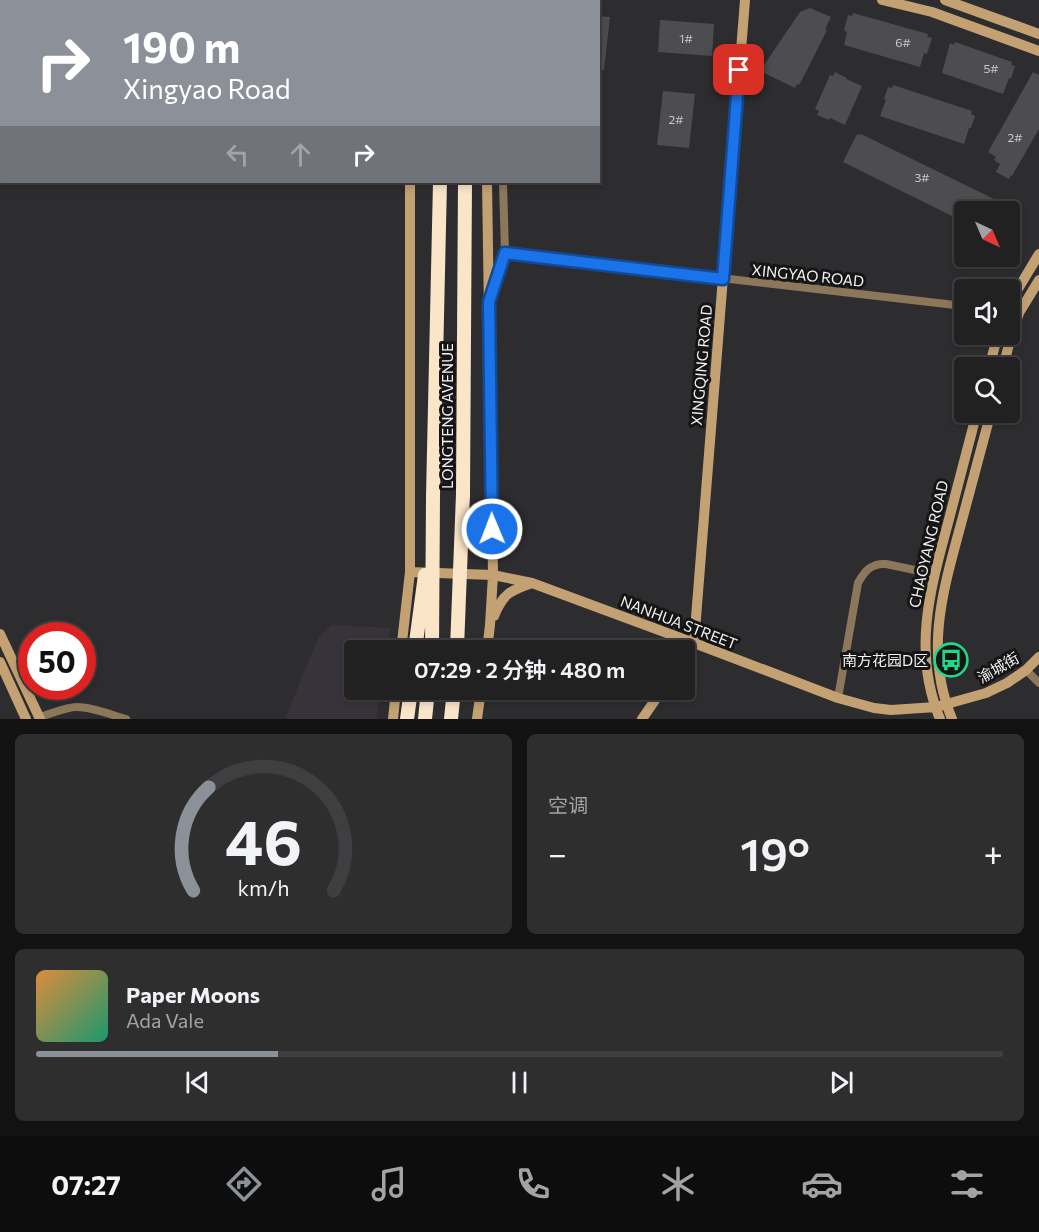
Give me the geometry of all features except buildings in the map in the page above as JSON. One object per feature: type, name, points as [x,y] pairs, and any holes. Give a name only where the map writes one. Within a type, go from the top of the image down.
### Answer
[{"type":"highway","name":"LONGTENG AVENUE","points":[[432,640],[432,523],[440,183]]},
{"type":"highway","name":"LONGTENG AVENUE","points":[[457,640],[463,494],[465,183]]},
{"type":"highway","points":[[416,640],[432,523]]},
{"type":"highway","points":[[407,719],[410,700]]},
{"type":"highway","points":[[424,719],[427,700]]},
{"type":"highway","points":[[451,719],[453,700]]},
{"type":"main road","name":"XINGQING ROAD","points":[[694,640],[745,0]]},
{"type":"main road","points":[[882,0],[932,12],[1039,51]]},
{"type":"main road","points":[[945,0],[1039,34]]},
{"type":"main road","points":[[402,640],[410,572],[410,183]]},
{"type":"main road","points":[[487,183],[493,575],[488,640]]},
{"type":"main road","points":[[1020,285],[1039,254]]},
{"type":"main road","points":[[1020,304],[1039,280]]},
{"type":"main road","name":"CHAOYANG ROAD","points":[[952,719],[939,710],[927,673],[925,632],[934,574],[974,423]]},
{"type":"main road","name":"CHAOYANG ROAD","points":[[940,719],[937,647],[940,613],[947,577],[988,423]]},
{"type":"main road","name":"NANHUA STREET","points":[[410,572],[493,575],[532,583],[686,640]]},
{"type":"main road","points":[[490,625],[500,602],[511,591],[532,583]]},
{"type":"main road","points":[[0,634],[39,718]]},
{"type":"main road","name":"NANHUA STREET","points":[[695,643],[838,698],[865,706],[891,710],[939,710]]},
{"type":"main road","name":"渝城街","points":[[939,710],[1007,683],[1026,670],[1039,657]]},
{"type":"main road","points":[[0,662],[26,719]]},
{"type":"main road","points":[[393,719],[395,700]]},
{"type":"main road","points":[[477,719],[480,700]]},
{"type":"main road","points":[[642,719],[655,700]]},
{"type":"street","points":[[489,302],[505,253],[503,183]]},
{"type":"street","name":"XINGYAO ROAD","points":[[505,253],[954,305]]},
{"type":"street","points":[[838,698],[858,583],[862,575],[867,569],[880,563],[934,574]]},
{"type":"street","points":[[1026,670],[1039,683]]},
{"type":"street","points":[[39,718],[78,707],[126,719]]},
{"type":"shaded area","points":[[332,625],[390,628],[388,640],[344,640],[344,700],[379,700],[376,719],[285,719],[318,638]]},
{"type":"place","name":"南方花园D区","points":[[951,660]]},
{"type":"route","points":[[492,529],[489,302],[505,253],[723,279],[739,70]]}]
